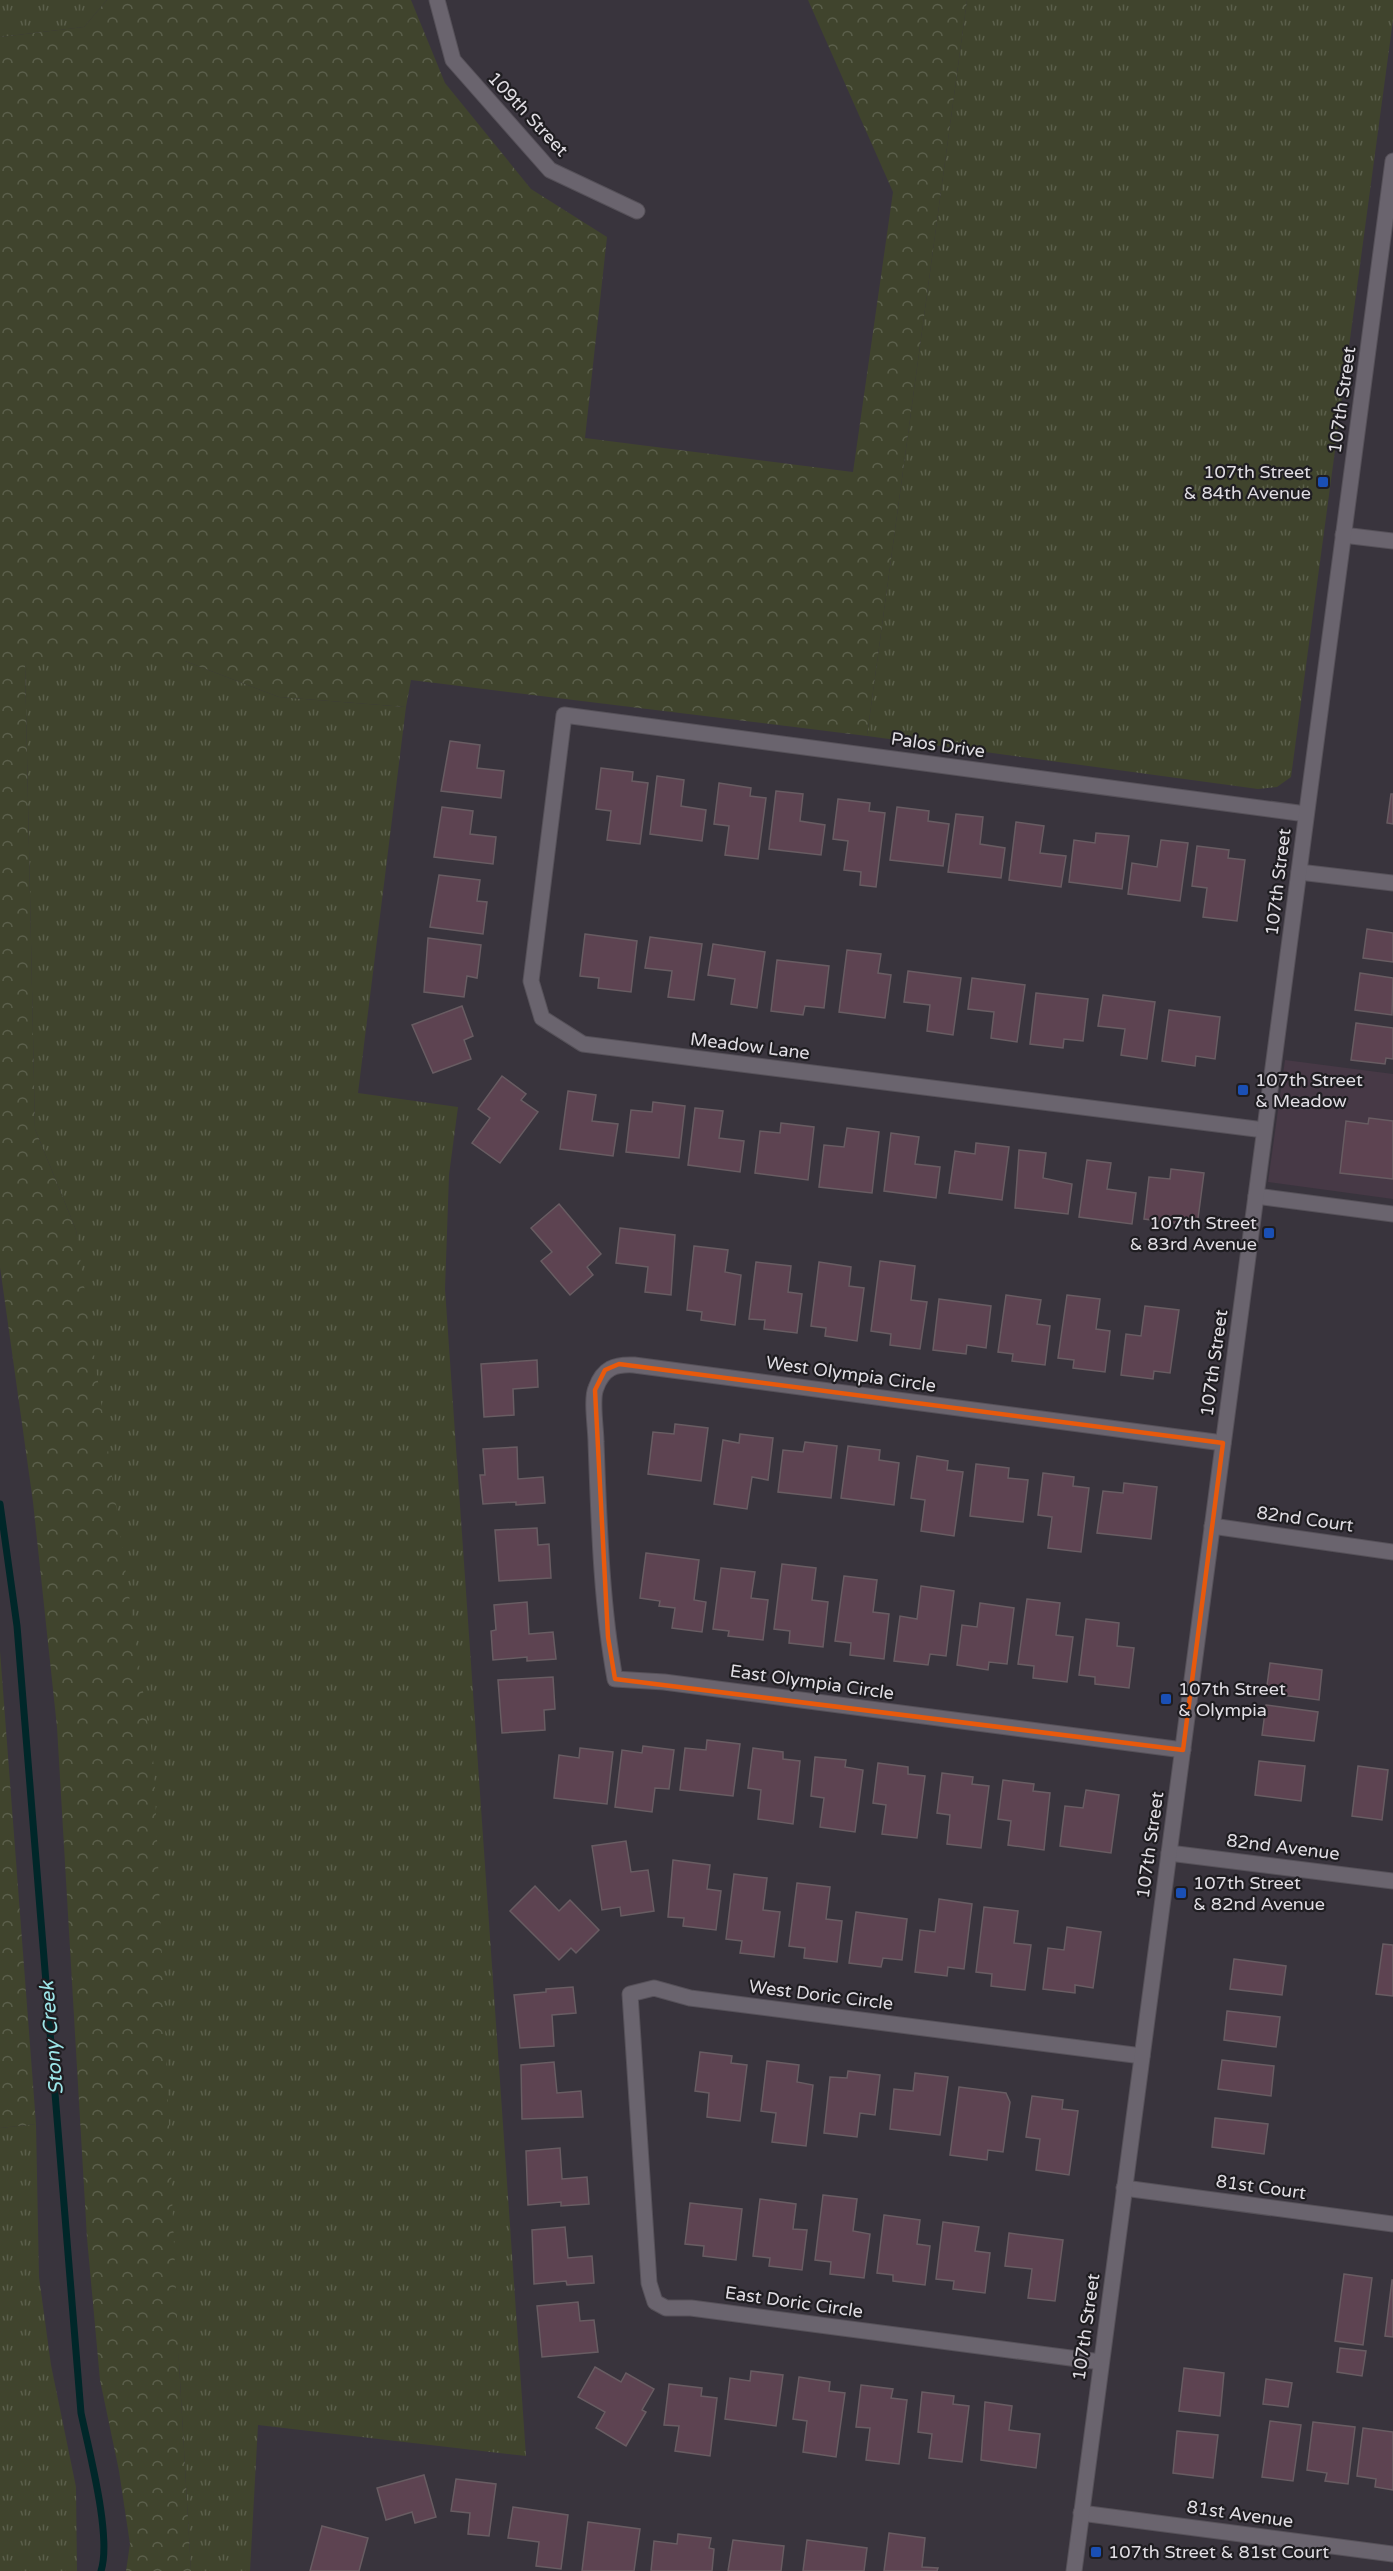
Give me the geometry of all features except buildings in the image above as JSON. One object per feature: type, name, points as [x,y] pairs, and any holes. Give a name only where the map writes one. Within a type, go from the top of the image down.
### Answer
[{"type":"street","name":"109th Street","points":[[437,0],[453,60],[550,170],[637,212]]},
{"type":"street","name":"107th Street","points":[[1074,2571],[1343,536],[1390,207],[1393,161]]},
{"type":"street","points":[[1343,536],[1393,542]]},
{"type":"street","name":"Palos Drive","points":[[564,715],[1306,814]]},
{"type":"street","name":"Meadow Lane","points":[[564,715],[531,981],[542,1018],[583,1044],[1264,1130]]},
{"type":"street","points":[[1299,872],[1393,883]]},
{"type":"street","points":[[1256,1196],[1393,1214]]},
{"type":"street","name":"West Olympia Circle","points":[[598,1499],[595,1390],[605,1370],[619,1364],[1223,1443]]},
{"type":"street","name":"East Olympia Circle","points":[[598,1499],[608,1637],[615,1679],[664,1682],[1182,1750]]},
{"type":"street","name":"82nd Court","points":[[1212,1526],[1393,1552]]},
{"type":"street","name":"82nd Avenue","points":[[1169,1853],[1393,1881]]},
{"type":"street","name":"West Doric Circle","points":[[638,2129],[630,1994],[654,1988],[690,1998],[1142,2056]]},
{"type":"street","name":"East Doric Circle","points":[[638,2129],[649,2283],[655,2302],[666,2308],[691,2308],[1101,2362]]},
{"type":"street","name":"81st Court","points":[[1124,2188],[1393,2224]]},
{"type":"street","name":"81st Avenue","points":[[1081,2513],[1393,2554]]},
{"type":"highlighted area","points":[[619,1364],[1223,1443],[1183,1750],[615,1679],[608,1637],[595,1390],[605,1370]]},
{"type":"shaded area","points":[[1285,1060],[1393,1074],[1393,1199],[1268,1182]]},
{"type":"green space","points":[[0,0],[107,0],[84,27],[0,37]]},
{"type":"green space","points":[[107,0],[411,0],[445,83],[531,189],[607,237],[585,438],[853,472],[893,192],[808,0],[967,0],[867,736],[411,680],[406,707],[279,697],[185,661],[25,661],[35,1129],[76,1230],[154,1767],[179,2363],[191,2571],[126,2571],[130,2544],[119,2471],[100,2380],[87,2238],[57,1727],[33,1502],[0,1267],[0,37],[84,27]]},
{"type":"green space","points":[[967,0],[1393,0],[1393,20],[1291,777],[1277,787],[1258,789],[867,736]]},
{"type":"green space","points":[[25,661],[185,661],[279,697],[406,707],[358,1093],[458,1107],[449,1175],[445,1289],[526,2456],[258,2425],[250,2571],[191,2571],[179,2363],[76,1230],[35,1129]]},
{"type":"green space","points":[[0,1651],[36,2124],[0,2128]]},
{"type":"green space","points":[[36,2124],[39,2277],[51,2365],[76,2487],[77,2571],[0,2571],[0,2128]]},
{"type":"waterway","name":"Stony Creek","points":[[0,1504],[17,1626],[81,2413],[94,2471],[104,2537],[101,2571]]},
{"type":"place","name":"107th Street & 84th Avenue","points":[[1323,482]]},
{"type":"place","name":"107th Street & Meadow","points":[[1243,1090]]},
{"type":"place","name":"107th Street & 83rd Avenue","points":[[1269,1233]]},
{"type":"place","name":"107th Street & Olympia","points":[[1166,1699]]},
{"type":"place","name":"107th Street & 82nd Avenue","points":[[1181,1893]]},
{"type":"place","name":"107th Street & 81st Court","points":[[1096,2552]]}]
